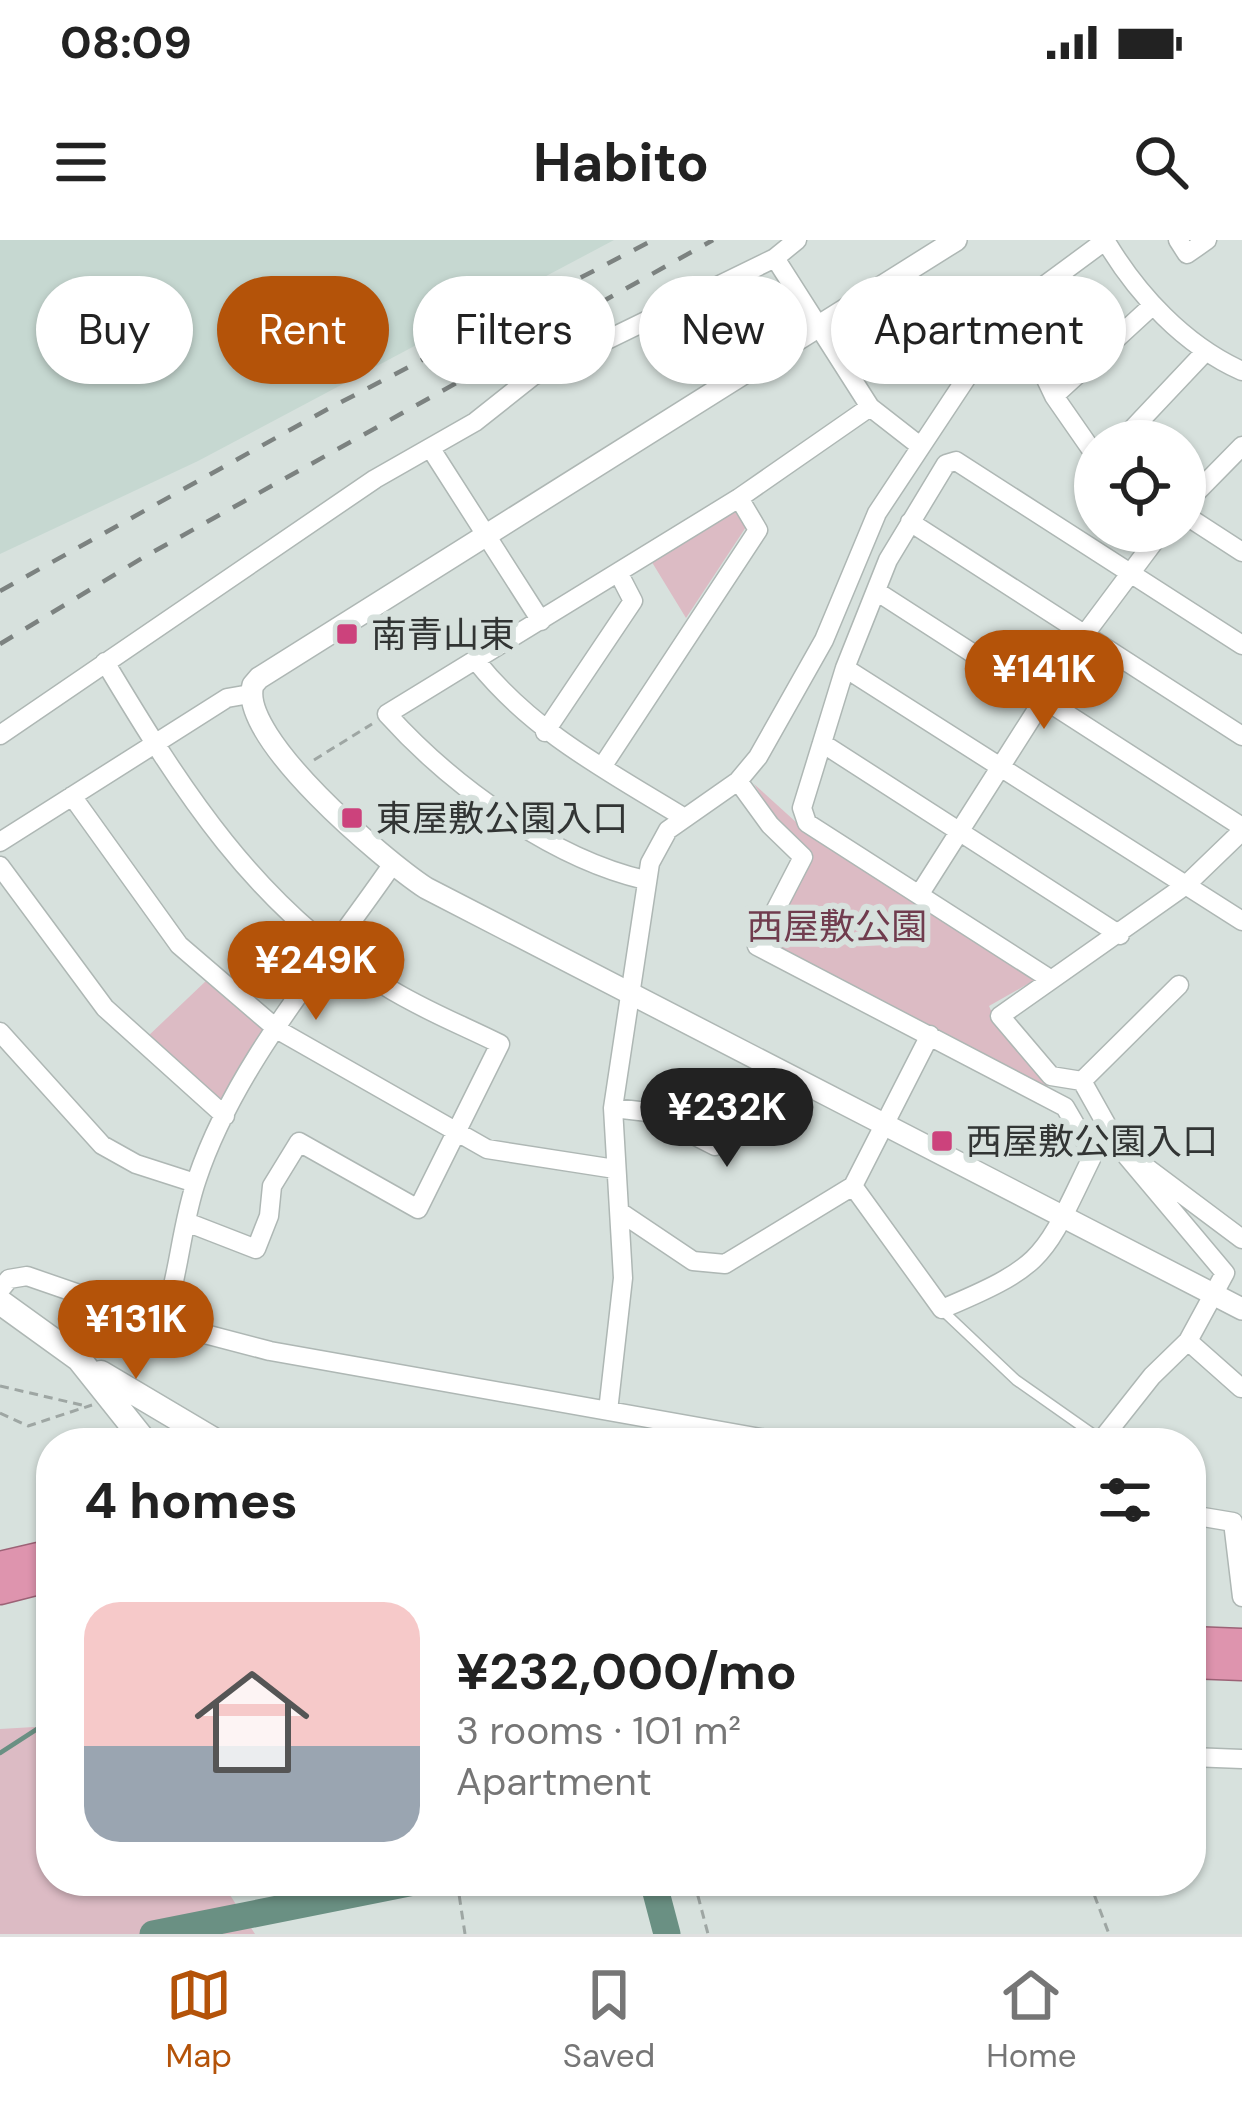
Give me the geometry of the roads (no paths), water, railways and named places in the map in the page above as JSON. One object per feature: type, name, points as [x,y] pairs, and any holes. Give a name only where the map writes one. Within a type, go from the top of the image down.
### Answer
[{"type":"highway","points":[[0,1567],[36,1559]]},
{"type":"highway","points":[[0,1589],[36,1580]]},
{"type":"highway","points":[[1206,1643],[1242,1644]]},
{"type":"highway","points":[[1206,1664],[1242,1665]]},
{"type":"main road","points":[[0,1302],[79,1359],[194,1428]]},
{"type":"main road","points":[[79,1359],[99,1402],[129,1428]]},
{"type":"street","points":[[0,734],[375,479],[431,449],[533,376],[776,258],[797,240]]},
{"type":"street","points":[[0,842],[227,698],[250,694],[260,678],[956,240]]},
{"type":"street","points":[[1057,276],[1106,240],[1153,305],[1205,352],[1242,371]]},
{"type":"street","points":[[1178,240],[1187,254],[1207,240]]},
{"type":"street","points":[[776,258],[870,407],[920,446]]},
{"type":"street","points":[[1054,396],[1153,305]]},
{"type":"street","points":[[1141,420],[1205,352]]},
{"type":"street","points":[[608,1412],[623,1278],[614,1108],[645,880],[657,846],[683,817],[738,782],[813,660],[877,513],[966,384]]},
{"type":"street","points":[[1048,384],[1074,425]]},
{"type":"street","points":[[645,880],[606,868],[480,799],[428,758],[387,714],[620,574],[870,407]]},
{"type":"street","points":[[431,449],[541,621]]},
{"type":"street","points":[[1206,485],[1239,454]]},
{"type":"street","points":[[1050,980],[807,823],[802,808],[845,668],[910,522],[946,464],[956,461],[1242,645]]},
{"type":"street","points":[[602,767],[758,530],[739,498]]},
{"type":"street","points":[[910,522],[1242,736]]},
{"type":"street","points":[[1206,529],[1242,552]]},
{"type":"street","points":[[919,895],[1084,634],[1146,552]]},
{"type":"street","points":[[545,732],[633,601],[620,574]]},
{"type":"street","points":[[876,592],[1242,829],[1186,885],[1000,1016],[1051,1076],[1082,1081]]},
{"type":"street","points":[[105,662],[232,856],[297,924],[385,986],[500,1044],[418,1209],[299,1142],[272,1186],[269,1216],[256,1249],[189,1223]]},
{"type":"street","points":[[477,662],[545,732],[683,817]]},
{"type":"street","points":[[845,668],[1242,921]]},
{"type":"street","points":[[250,694],[297,770],[339,821],[392,866],[628,994],[1215,1291],[1242,1309]]},
{"type":"street","points":[[822,743],[1120,935]]},
{"type":"street","points":[[738,782],[770,826],[803,857],[757,946],[1065,1107],[1093,1155],[1048,1249],[1024,1271],[942,1309],[853,1186]]},
{"type":"street","points":[[72,796],[179,945],[278,1030],[455,1136],[509,1154],[615,1169]]},
{"type":"street","points":[[0,866],[105,1008],[225,1116]]},
{"type":"street","points":[[163,1323],[195,1183],[225,1116],[278,1030],[392,866]]},
{"type":"street","points":[[1082,1081],[1179,986]]},
{"type":"street","points":[[0,1032],[116,1156],[195,1183]]},
{"type":"street","points":[[620,1212],[693,1261],[716,1266],[853,1186],[930,1034]]},
{"type":"street","points":[[614,1108],[648,1112],[715,1146],[758,1123],[784,1073]]},
{"type":"street","points":[[1082,1081],[1119,1147],[1225,1273],[1188,1341],[1111,1428]]},
{"type":"street","points":[[1119,1147],[1242,1239]]},
{"type":"street","points":[[0,1290],[8,1280],[27,1276],[163,1323],[341,1366],[701,1428]]},
{"type":"street","points":[[1188,1341],[1241,1388]]},
{"type":"street","points":[[1206,1518],[1233,1522],[1242,1597]]},
{"type":"street","points":[[1206,1758],[1242,1759]]},
{"type":"lane","points":[[942,1309],[1016,1380],[1082,1428]]},
{"type":"waterway","points":[[0,1753],[36,1730]]},
{"type":"waterway","points":[[153,1934],[344,1896]]},
{"type":"waterway","points":[[657,1896],[667,1934]]},
{"type":"railway","points":[[0,591],[326,410],[653,240]]},
{"type":"railway","points":[[0,644],[144,557],[713,240]]},
{"type":"place","name":"南青山東","points":[[347,634]]},
{"type":"place","name":"東屋敷公園入口","points":[[352,818]]},
{"type":"place","name":"西屋敷公園入口","points":[[942,1141]]},
{"type":"park label","name":"西屋敷公園","points":[[837,926]]}]
